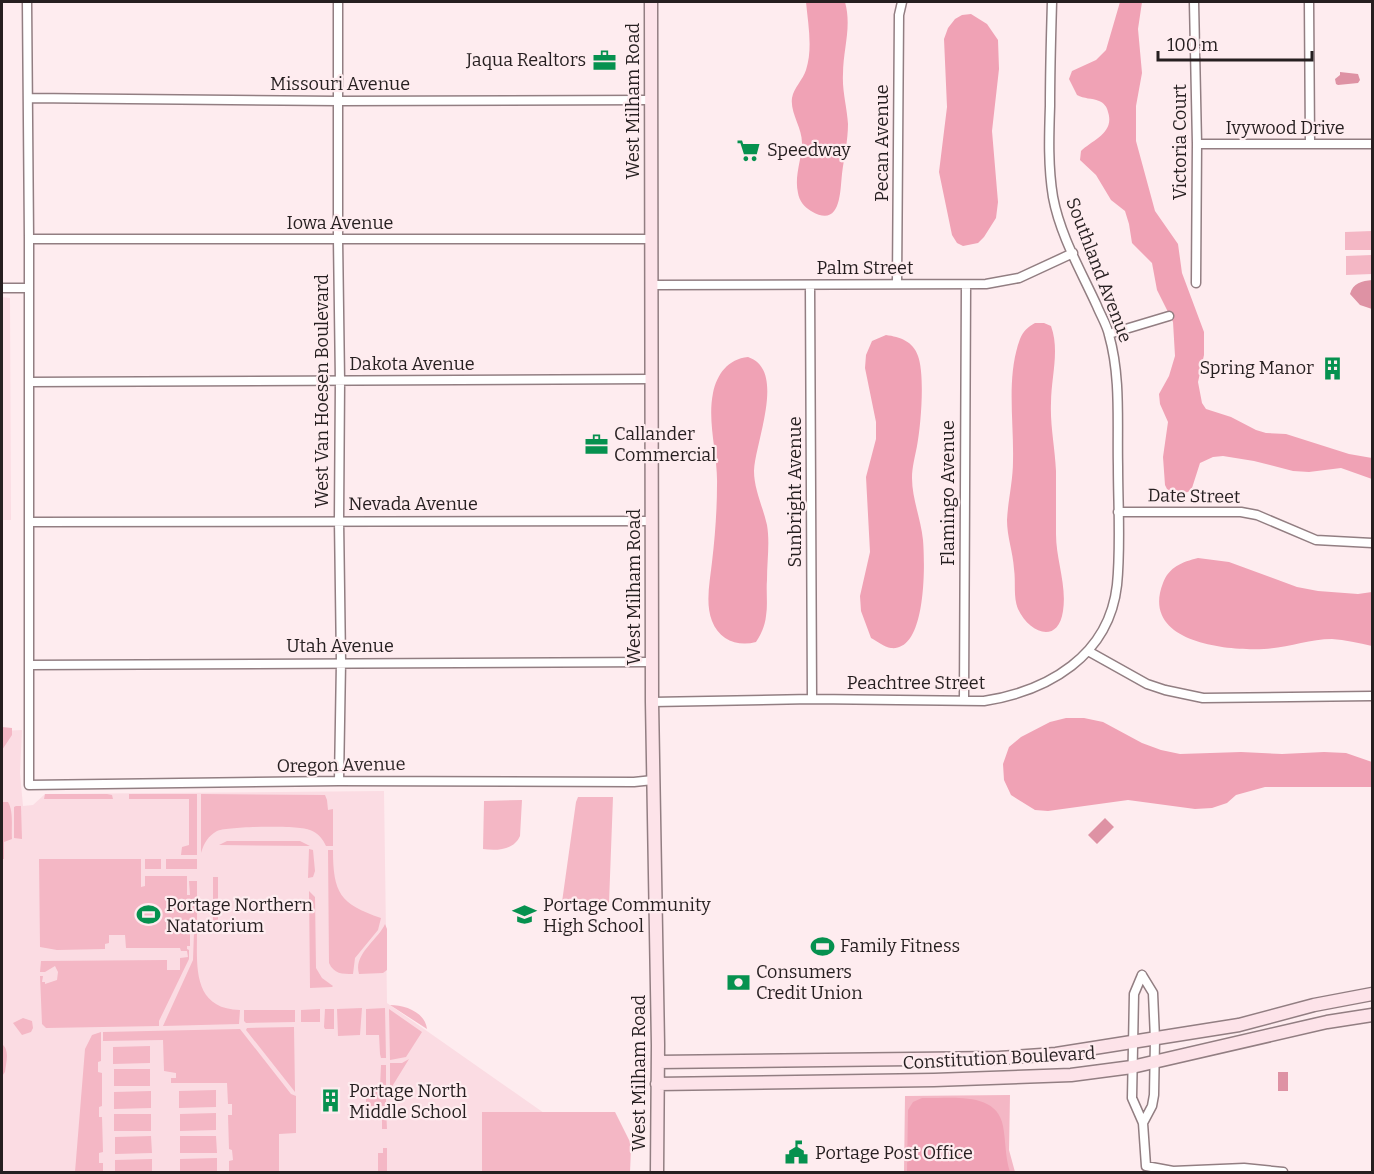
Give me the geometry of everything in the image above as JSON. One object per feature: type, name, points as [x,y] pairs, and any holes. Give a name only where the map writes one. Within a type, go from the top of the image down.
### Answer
[{"type":"street","points":[[27,2],[29,665]]},
{"type":"street","name":"West Van Hoesen Boulevard","points":[[338,2],[341,662],[339,781]]},
{"type":"street","name":"West Milham Road","points":[[651,2],[652,702],[658,1062],[657,1173]]},
{"type":"street","name":"Pecan Avenue","points":[[897,284],[899,15],[902,2]]},
{"type":"street","name":"Southland Avenue","points":[[1052,2],[1050,169],[1057,216],[1109,334],[1117,374],[1116,585],[1111,610],[1088,651]]},
{"type":"street","name":"Victoria Court","points":[[1194,2],[1197,144],[1196,283]]},
{"type":"street","points":[[1309,2],[1310,143]]},
{"type":"street","name":"Missouri Avenue","points":[[28,98],[338,101],[651,100]]},
{"type":"street","name":"Ivywood Drive","points":[[1197,144],[1372,144]]},
{"type":"street","name":"Iowa Avenue","points":[[29,239],[651,239]]},
{"type":"street","name":"Palm Street","points":[[652,285],[986,284],[1019,278],[1073,253]]},
{"type":"street","name":"Sunbright Avenue","points":[[810,285],[812,699]]},
{"type":"street","name":"Flamingo Avenue","points":[[964,700],[966,285]]},
{"type":"street","points":[[2,288],[29,288]]},
{"type":"street","points":[[1109,334],[1169,316]]},
{"type":"street","name":"Dakota Avenue","points":[[29,382],[651,379]]},
{"type":"street","name":"Date Street","points":[[1118,512],[1241,512],[1257,515],[1316,540],[1372,543]]},
{"type":"street","name":"Nevada Avenue","points":[[30,522],[653,521]]},
{"type":"street","points":[[1088,651],[1147,684],[1203,698],[1372,696]]},
{"type":"street","name":"Peachtree Street","points":[[652,702],[812,699],[984,701],[1041,685],[1074,666],[1088,651]]},
{"type":"street","name":"Utah Avenue","points":[[29,665],[652,662]]},
{"type":"street","name":"Oregon Avenue","points":[[29,665],[29,785],[339,781],[634,782],[653,780]]},
{"type":"street","points":[[1143,1123],[1152,1106],[1155,1039],[1154,993],[1142,975],[1134,993],[1132,1098],[1143,1123],[1146,1166],[1173,1171],[1244,1168],[1283,1173]]},
{"type":"street","name":"Constitution Boulevard","points":[[658,1062],[999,1058],[1056,1054],[1239,1025],[1314,1005],[1372,994]]},
{"type":"street","name":"Constitution Boulevard","points":[[657,1084],[934,1080],[1071,1075],[1132,1067],[1328,1022],[1372,1015]]},
{"type":"shaded area","points":[[806,2],[845,2],[848,20],[843,65],[847,137],[839,198],[837,206],[828,215],[821,215],[806,207],[799,198],[797,187],[802,143],[792,98],[805,74],[808,62],[809,36]]},
{"type":"shaded area","points":[[1120,2],[1142,2],[1138,29],[1142,73],[1136,106],[1136,141],[1155,211],[1178,244],[1182,273],[1204,332],[1204,355],[1198,382],[1202,403],[1206,409],[1231,417],[1256,430],[1286,434],[1349,454],[1372,458],[1372,479],[1341,468],[1309,472],[1293,471],[1223,456],[1213,457],[1200,463],[1192,488],[1188,492],[1176,494],[1167,489],[1163,457],[1168,422],[1160,404],[1159,394],[1169,376],[1175,356],[1173,322],[1157,290],[1152,263],[1132,243],[1125,211],[1111,200],[1096,175],[1080,160],[1081,151],[1105,131],[1109,119],[1107,108],[1099,101],[1077,95],[1069,79],[1072,71],[1096,60],[1106,50]]},
{"type":"shaded area","points":[[971,14],[987,24],[998,40],[999,69],[992,131],[998,202],[996,218],[984,237],[978,243],[963,246],[957,243],[952,235],[939,172],[947,107],[944,39],[955,19]]},
{"type":"shaded area","points":[[1340,72],[1358,74],[1360,80],[1358,83],[1338,85],[1335,79]]},
{"type":"shaded area","points":[[1372,231],[1372,250],[1345,250],[1345,232]]},
{"type":"shaded area","points":[[1372,255],[1372,274],[1346,275],[1346,256]]},
{"type":"shaded area","points":[[1372,280],[1372,309],[1360,305],[1350,294],[1358,283]]},
{"type":"shaded area","points":[[2,297],[10,298],[11,520],[2,520]]},
{"type":"shaded area","points":[[1035,323],[1051,326],[1055,345],[1051,411],[1056,471],[1056,544],[1064,601],[1060,622],[1049,632],[1043,632],[1029,624],[1018,609],[1007,526],[1013,468],[1013,368],[1021,336]]},
{"type":"shaded area","points":[[886,335],[905,341],[916,351],[920,364],[922,387],[920,426],[912,478],[913,494],[923,540],[924,567],[921,604],[911,636],[903,645],[891,648],[871,638],[861,611],[860,596],[870,552],[866,477],[876,439],[876,422],[865,368],[866,355],[872,341]]},
{"type":"shaded area","points":[[748,357],[759,364],[766,376],[766,408],[754,478],[767,525],[767,607],[765,623],[756,642],[743,644],[736,643],[719,633],[712,621],[709,607],[717,494],[711,404],[717,380],[724,369],[741,358]]},
{"type":"shaded area","points":[[1198,558],[1229,562],[1297,587],[1358,594],[1372,592],[1372,646],[1332,639],[1273,648],[1248,649],[1209,645],[1190,639],[1175,630],[1164,618],[1159,603],[1163,583],[1172,569],[1181,563]]},
{"type":"shaded area","points":[[1066,718],[1084,718],[1103,722],[1142,743],[1180,754],[1346,753],[1372,762],[1372,787],[1265,787],[1236,795],[1227,803],[1212,808],[1195,809],[1128,800],[1048,811],[1035,810],[1011,795],[1004,780],[1003,764],[1009,747],[1021,737],[1050,722]]},
{"type":"shaded area","points":[[2,727],[12,728],[12,735],[2,750]]},
{"type":"shaded area","points":[[22,730],[20,773],[23,806],[33,805],[45,794],[384,791],[387,1003],[544,1113],[615,1112],[631,1144],[630,1172],[2,1172],[2,731]]},
{"type":"shaded area","points":[[45,794],[107,794],[112,795],[113,799],[44,799]]},
{"type":"shaded area","points":[[129,794],[197,794],[197,855],[181,855],[182,847],[189,845],[189,799],[129,799]]},
{"type":"shaded area","points":[[201,794],[325,795],[328,810],[333,809],[333,846],[326,846],[318,835],[304,828],[248,827],[217,831],[207,840],[201,853]]},
{"type":"shaded area","points":[[578,797],[613,797],[609,903],[562,902]]},
{"type":"shaded area","points":[[522,800],[520,836],[517,841],[505,849],[483,849],[484,801]]},
{"type":"shaded area","points":[[2,802],[8,802],[12,820],[12,839],[4,842],[4,859],[2,859]]},
{"type":"shaded area","points":[[21,806],[22,839],[14,838],[14,807]]},
{"type":"shaded area","points":[[1105,818],[1114,827],[1097,844],[1088,835]]},
{"type":"shaded area","points":[[227,841],[300,841],[310,846],[219,845]]},
{"type":"shaded area","points":[[309,849],[313,850],[315,871],[313,877],[308,878]]},
{"type":"shaded area","points":[[328,850],[333,850],[337,887],[342,895],[356,908],[381,918],[378,930],[355,958],[353,974],[339,973],[329,963]]},
{"type":"shaded area","points":[[39,859],[141,859],[141,887],[145,886],[145,876],[187,876],[187,895],[190,895],[189,881],[197,881],[197,926],[190,926],[190,946],[187,946],[189,959],[159,1021],[159,1026],[46,1028],[42,1024],[40,976],[43,976],[42,982],[45,984],[57,980],[58,972],[55,966],[45,972],[40,972],[41,961],[167,960],[167,970],[180,970],[180,958],[188,957],[187,951],[181,951],[180,948],[126,948],[125,935],[109,935],[109,943],[105,944],[105,949],[57,950],[40,947]]},
{"type":"shaded area","points":[[145,859],[161,859],[161,869],[145,869]]},
{"type":"shaded area","points":[[166,859],[197,859],[197,869],[166,869]]},
{"type":"shaded area","points":[[213,877],[218,877],[218,926],[213,926]]},
{"type":"shaded area","points":[[309,891],[315,897],[316,968],[322,978],[332,987],[310,988]]},
{"type":"shaded area","points":[[385,924],[387,970],[383,973],[359,974],[358,967],[363,954]]},
{"type":"shaded area","points":[[194,931],[197,931],[198,971],[205,994],[224,1008],[240,1010],[239,1024],[163,1026],[193,960]]},
{"type":"shaded area","points":[[390,1005],[402,1006],[418,1014],[427,1029]]},
{"type":"shaded area","points":[[362,1008],[360,1035],[338,1036],[337,1009]]},
{"type":"shaded area","points":[[385,1008],[386,1058],[381,1058],[379,1035],[366,1035],[366,1009]]},
{"type":"shaded area","points":[[320,1009],[320,1022],[301,1022],[301,1010]]},
{"type":"shaded area","points":[[325,1009],[334,1009],[334,1029],[324,1027]]},
{"type":"shaded area","points":[[389,1009],[422,1032],[406,1057],[390,1060]]},
{"type":"shaded area","points":[[244,1010],[295,1010],[295,1022],[246,1023]]},
{"type":"shaded area","points":[[23,1018],[32,1021],[33,1028],[31,1032],[22,1035],[13,1023]]},
{"type":"shaded area","points":[[294,1027],[295,1092],[246,1030],[247,1028]]},
{"type":"shaded area","points":[[240,1029],[291,1094],[296,1096],[296,1133],[279,1134],[279,1172],[229,1172],[229,1161],[233,1160],[232,1150],[229,1149],[228,1115],[232,1115],[232,1104],[228,1104],[227,1083],[171,1083],[171,1078],[176,1078],[176,1073],[164,1071],[163,1040],[103,1041],[103,1032]]},
{"type":"shaded area","points":[[101,1032],[101,1061],[98,1062],[98,1072],[102,1073],[102,1106],[99,1107],[99,1117],[102,1117],[103,1152],[99,1153],[99,1163],[103,1163],[103,1172],[75,1172],[85,1049],[92,1035]]},
{"type":"shaded area","points":[[2,1044],[7,1057],[5,1072],[2,1076]]},
{"type":"shaded area","points":[[150,1046],[150,1063],[113,1064],[113,1047]]},
{"type":"shaded area","points":[[409,1059],[390,1093],[390,1063],[402,1063]]},
{"type":"shaded area","points":[[381,1065],[386,1065],[386,1106],[366,1106],[366,1089],[380,1088]]},
{"type":"shaded area","points":[[114,1069],[150,1069],[150,1086],[114,1086]]},
{"type":"shaded area","points":[[1278,1072],[1288,1072],[1288,1091],[1278,1091]]},
{"type":"shaded area","points":[[216,1090],[216,1107],[179,1108],[179,1091]]},
{"type":"shaded area","points":[[151,1091],[151,1108],[114,1109],[114,1092]]},
{"type":"shaded area","points":[[1010,1095],[1009,1150],[1015,1172],[904,1172],[905,1096]]},
{"type":"shaded area","points":[[922,1098],[970,1099],[991,1107],[999,1115],[1003,1126],[1010,1172],[907,1172],[908,1110],[913,1102]]},
{"type":"shaded area","points":[[367,1108],[386,1108],[387,1129],[382,1129],[382,1120],[377,1120],[377,1110],[367,1110]]},
{"type":"shaded area","points":[[482,1112],[615,1112],[631,1144],[630,1172],[482,1172]]},
{"type":"shaded area","points":[[216,1113],[216,1130],[180,1131],[180,1114]]},
{"type":"shaded area","points":[[114,1114],[151,1114],[151,1131],[114,1131]]},
{"type":"shaded area","points":[[151,1136],[152,1153],[115,1154],[115,1137]]},
{"type":"shaded area","points":[[180,1136],[216,1136],[217,1153],[180,1153]]},
{"type":"shaded area","points":[[383,1148],[387,1148],[387,1172],[378,1172],[378,1153],[383,1153]]},
{"type":"shaded area","points":[[217,1158],[217,1172],[180,1172],[180,1159]]},
{"type":"shaded area","points":[[152,1159],[152,1172],[115,1172],[115,1160]]},
{"type":"place","name":"Jaqua Realtors","points":[[604,60]]},
{"type":"place","name":"Speedway","points":[[749,150]]},
{"type":"place","name":"Spring Manor","points":[[1332,368]]},
{"type":"place","name":"Callander Commercial","points":[[596,444]]},
{"type":"place","name":"Portage Northern Natatorium","points":[[148,915]]},
{"type":"place","name":"Portage Community High School","points":[[525,915]]},
{"type":"place","name":"Family Fitness","points":[[822,946]]},
{"type":"place","name":"Consumers Credit Union","points":[[738,982]]},
{"type":"place","name":"Portage North Middle School","points":[[331,1101]]},
{"type":"place","name":"Portage Post Office","points":[[797,1153]]}]
